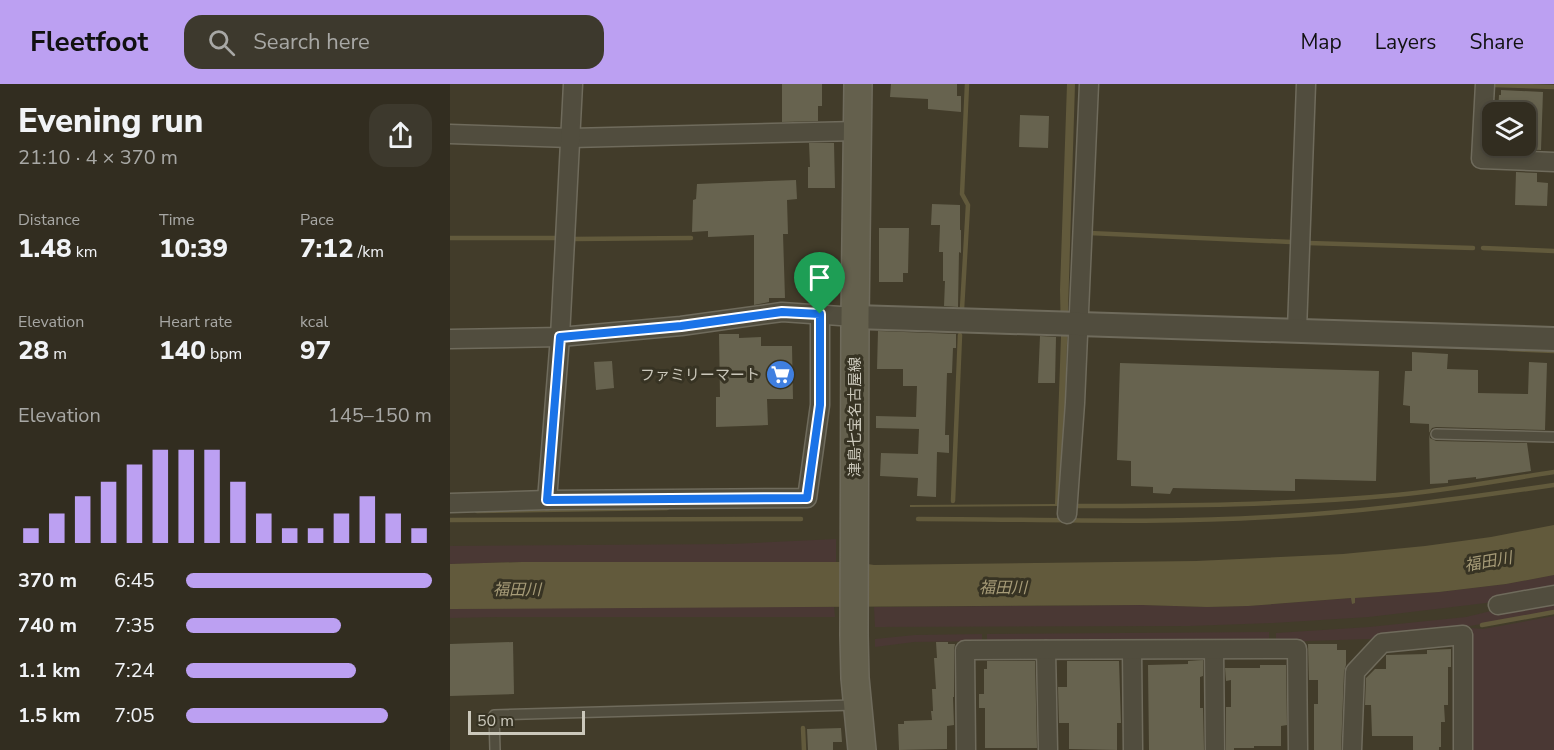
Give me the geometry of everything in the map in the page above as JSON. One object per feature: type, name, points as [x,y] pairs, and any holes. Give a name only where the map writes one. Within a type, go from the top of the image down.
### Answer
[{"type":"main road","name":"津島七宝名古屋線","points":[[858,84],[854,614],[855,678],[862,750]]},
{"type":"street","points":[[547,500],[560,337],[573,84]]},
{"type":"street","points":[[1067,514],[1075,403],[1069,323],[1089,84]]},
{"type":"street","points":[[1297,330],[1306,84]]},
{"type":"street","points":[[1485,84],[1481,159],[1554,162]]},
{"type":"street","points":[[450,134],[571,138],[857,131]]},
{"type":"street","points":[[450,339],[560,337],[681,326],[782,312],[1554,339]]},
{"type":"street","points":[[450,503],[807,498],[820,405],[820,314]]},
{"type":"street","points":[[1498,605],[1554,595]]},
{"type":"street","points":[[1352,750],[1355,672],[1382,643],[1463,635],[1463,750]]},
{"type":"street","points":[[966,750],[965,650],[1297,650],[1298,750]]},
{"type":"street","points":[[1046,650],[1048,750]]},
{"type":"street","points":[[1132,650],[1133,750]]},
{"type":"street","points":[[1214,650],[1215,750]]},
{"type":"lane","points":[[1436,434],[1554,437]]},
{"type":"lane","points":[[495,750],[494,715],[857,705]]},
{"type":"shaded area","points":[[836,539],[836,562],[450,564],[450,546],[732,544]]},
{"type":"shaded area","points":[[1554,575],[1554,591],[1486,603],[1369,617],[1190,626],[875,627],[874,607],[1142,605],[1207,607],[1352,598],[1352,603],[1355,598],[1439,592],[1506,584]]},
{"type":"shaded area","points":[[1554,599],[1554,611],[1470,626],[1370,639],[1276,642],[1276,633],[1369,627],[1466,617]]},
{"type":"shaded area","points":[[834,607],[835,617],[450,618],[450,609]]},
{"type":"shaded area","points":[[1554,616],[1554,750],[1470,750],[1470,628],[1483,629]]},
{"type":"shaded area","points":[[1269,632],[1269,641],[987,642],[987,634]]},
{"type":"shaded area","points":[[982,634],[982,641],[914,642],[875,647],[875,639],[915,635]]},
{"type":"water","points":[[1067,84],[1075,84],[1062,506],[910,507],[910,505],[1055,504]]},
{"type":"water","name":"福田川","points":[[1554,525],[1554,575],[1506,584],[1439,592],[1355,598],[1355,603],[1352,604],[1351,598],[1207,607],[1142,605],[450,609],[450,564],[855,562],[874,565],[1196,561],[1343,554],[1425,546]]},
{"type":"building","points":[[782,84],[822,84],[822,106],[818,106],[818,121],[782,122]]},
{"type":"building","points":[[891,84],[957,84],[957,96],[961,96],[961,112],[928,109],[928,99],[890,97]]},
{"type":"building","points":[[1501,90],[1543,92],[1541,150],[1536,150],[1536,102],[1499,102],[1499,95],[1501,95]]},
{"type":"building","points":[[1020,115],[1049,116],[1048,148],[1019,147]]},
{"type":"building","points":[[809,143],[834,143],[835,188],[808,188]]},
{"type":"building","points":[[1516,172],[1537,173],[1537,182],[1548,183],[1547,206],[1515,205]]},
{"type":"building","points":[[796,180],[797,199],[787,200],[788,234],[783,234],[785,298],[769,298],[769,302],[754,305],[754,235],[708,237],[708,231],[692,232],[693,200],[696,199],[697,184]]},
{"type":"building","points":[[932,204],[960,205],[961,253],[959,252],[958,307],[944,306],[943,252],[939,252],[940,225],[931,225]]},
{"type":"building","points":[[879,228],[909,228],[908,273],[903,273],[903,282],[879,282]]},
{"type":"building","points":[[878,331],[956,334],[952,373],[947,373],[945,435],[949,435],[949,453],[937,452],[936,497],[917,496],[918,478],[880,476],[881,453],[918,454],[919,429],[876,428],[876,416],[916,417],[917,386],[903,386],[903,369],[877,369]]},
{"type":"building","points":[[719,334],[739,334],[739,338],[761,337],[761,346],[792,346],[793,399],[767,399],[768,425],[716,427],[716,397],[720,397]]},
{"type":"building","points":[[1040,336],[1056,337],[1055,383],[1038,383]]},
{"type":"building","points":[[1412,352],[1448,354],[1447,369],[1478,370],[1478,393],[1528,394],[1529,362],[1547,363],[1545,430],[1436,427],[1432,428],[1429,433],[1429,424],[1410,423],[1410,406],[1403,405],[1405,371],[1412,371]]},
{"type":"building","points":[[612,361],[614,388],[596,390],[594,362]]},
{"type":"building","points":[[1120,363],[1379,371],[1376,481],[1295,479],[1295,491],[1173,488],[1170,494],[1153,493],[1153,487],[1131,486],[1131,461],[1117,460]]},
{"type":"building","points":[[1429,434],[1430,438],[1436,441],[1527,443],[1531,471],[1430,484]]},
{"type":"building","points":[[513,642],[514,694],[450,696],[450,644]]},
{"type":"building","points":[[936,642],[955,644],[954,725],[947,726],[947,749],[899,750],[898,724],[904,724],[904,721],[932,720],[932,689],[936,689],[934,658],[937,658]]},
{"type":"building","points":[[1308,644],[1337,644],[1337,650],[1346,650],[1341,750],[1314,750],[1314,704],[1318,704],[1318,680],[1309,680]]},
{"type":"building","points":[[1451,649],[1451,667],[1448,667],[1448,705],[1444,705],[1445,722],[1441,722],[1439,750],[1413,750],[1413,736],[1372,736],[1371,705],[1365,705],[1366,678],[1375,669],[1386,669],[1386,655],[1427,654],[1427,650]]},
{"type":"building","points":[[1203,660],[1203,676],[1200,677],[1200,708],[1203,708],[1204,750],[1149,750],[1148,665],[1188,664],[1188,661]]},
{"type":"building","points":[[987,661],[1035,661],[1037,748],[985,748],[985,708],[979,708],[979,694],[984,694],[984,669],[987,669]]},
{"type":"building","points":[[1067,661],[1119,661],[1121,723],[1117,723],[1117,750],[1069,749],[1069,723],[1059,723],[1058,687],[1067,687]]},
{"type":"building","points":[[1260,665],[1286,665],[1287,725],[1281,726],[1281,746],[1254,746],[1254,748],[1226,750],[1226,707],[1231,707],[1231,680],[1226,681],[1225,668],[1260,668]]},
{"type":"building","points":[[841,728],[842,742],[833,742],[833,750],[808,750],[807,729]]},
{"type":"waterway","points":[[962,309],[968,205],[962,194],[967,84]]},
{"type":"waterway","points":[[1494,85],[1554,87]]},
{"type":"waterway","points":[[1089,233],[1291,242]]},
{"type":"waterway","points":[[450,238],[557,238]]},
{"type":"waterway","points":[[572,239],[691,238]]},
{"type":"waterway","points":[[1308,243],[1473,248]]},
{"type":"waterway","points":[[1483,248],[1554,251]]},
{"type":"waterway","points":[[953,501],[960,335]]},
{"type":"waterway","points":[[1509,349],[1554,351]]},
{"type":"waterway","points":[[1076,506],[1316,501],[1396,495],[1554,472]]},
{"type":"waterway","points":[[918,519],[1137,521],[1269,517],[1376,508],[1554,485]]},
{"type":"waterway","points":[[477,511],[667,508]]},
{"type":"waterway","points":[[450,520],[801,519]]},
{"type":"waterway","points":[[1482,625],[1554,612]]},
{"type":"waterway","points":[[803,728],[804,750]]},
{"type":"place","name":"ファミリーマート","points":[[781,375]]},
{"type":"route","points":[[782,312],[820,314],[820,405],[807,498],[547,500],[560,337],[681,326],[782,312]]}]
